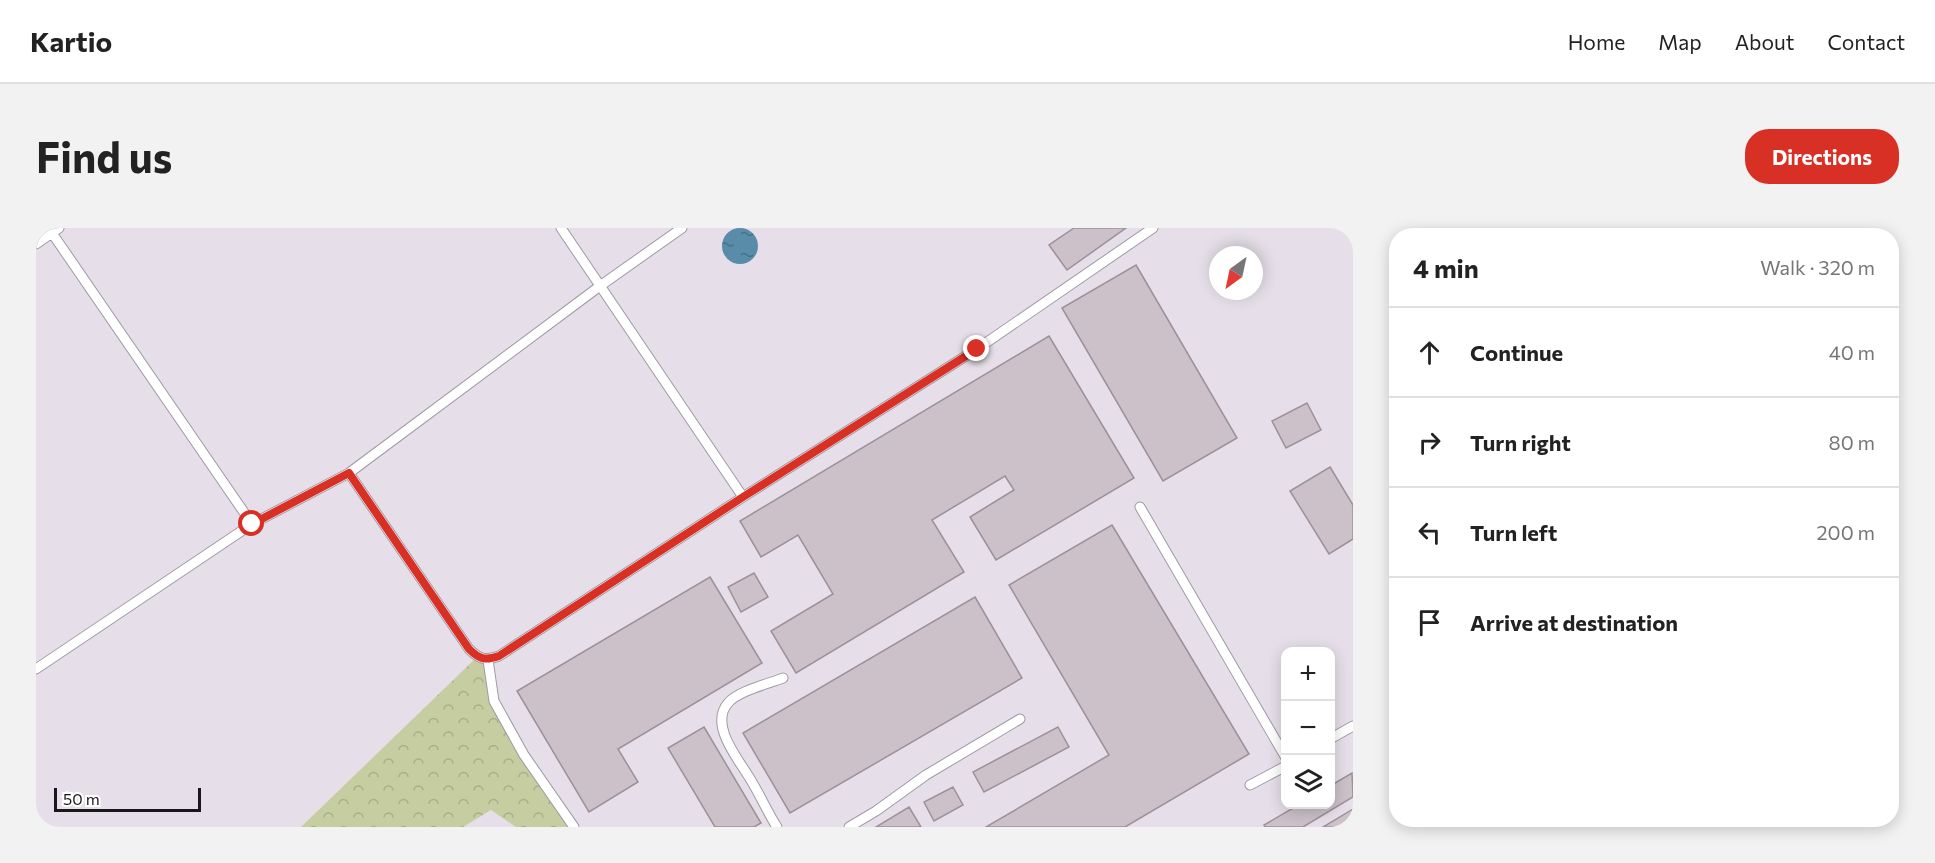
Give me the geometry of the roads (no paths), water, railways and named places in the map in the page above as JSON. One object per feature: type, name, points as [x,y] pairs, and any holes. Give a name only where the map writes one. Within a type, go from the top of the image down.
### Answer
[{"type":"lane","points":[[561,228],[743,497]]},
{"type":"lane","points":[[36,669],[252,524],[349,473],[600,286],[682,228]]},
{"type":"lane","points":[[349,473],[469,649],[477,657],[488,660],[499,656],[743,497],[977,349],[1153,228]]},
{"type":"lane","points":[[36,244],[56,230],[252,524]]},
{"type":"lane","points":[[1140,507],[1284,755]]},
{"type":"lane","points":[[488,660],[495,701],[524,755],[574,827]]},
{"type":"lane","points":[[777,827],[730,748],[722,720],[726,704],[735,697],[783,678]]},
{"type":"lane","points":[[849,827],[876,811],[926,775],[1020,719]]},
{"type":"lane","points":[[1335,736],[1353,726]]},
{"type":"lane","points":[[1250,785],[1281,769]]},
{"type":"water","points":[[740,228],[753,233],[758,246],[753,259],[740,264],[727,259],[722,246],[727,233]]}]
